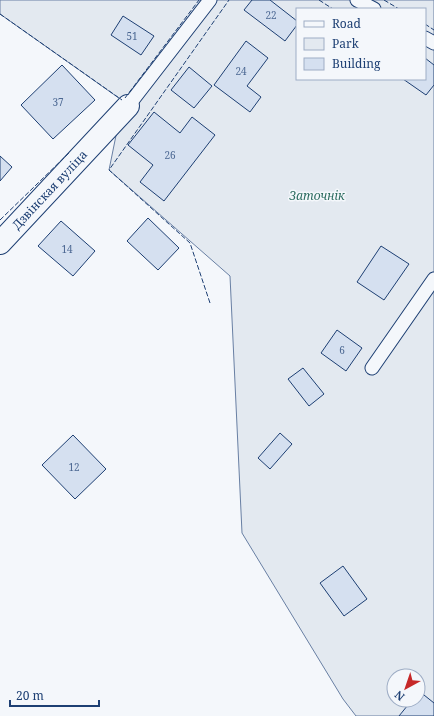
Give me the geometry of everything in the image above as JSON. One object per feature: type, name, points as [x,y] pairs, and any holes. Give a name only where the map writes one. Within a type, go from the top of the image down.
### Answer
[{"type":"street","name":"Дзвінская вуліца","points":[[0,243],[128,106]]},
{"type":"lane","points":[[128,106],[210,0]]},
{"type":"lane","points":[[356,0],[372,8]]},
{"type":"lane","points":[[372,368],[434,279]]},
{"type":"green space","name":"Заточнік","points":[[0,0],[434,0],[434,716],[356,716],[343,699],[242,533],[230,276],[109,170],[123,101],[0,14]]},
{"type":"building","points":[[252,0],[270,0],[296,20],[296,26],[285,41],[244,10]]},
{"type":"building","points":[[123,16],[154,36],[141,55],[111,35]]},
{"type":"building","points":[[246,41],[268,58],[247,86],[261,97],[250,112],[214,85]]},
{"type":"building","points":[[426,59],[434,65],[434,85],[426,95],[404,80],[426,80]]},
{"type":"building","points":[[62,65],[95,100],[53,139],[21,105]]},
{"type":"building","points":[[189,67],[212,86],[194,108],[171,90]]},
{"type":"building","points":[[154,112],[180,133],[192,117],[215,135],[164,201],[140,182],[153,165],[128,145]]},
{"type":"building","points":[[0,156],[12,167],[0,181]]},
{"type":"building","points":[[148,218],[179,248],[158,270],[127,241]]},
{"type":"building","points":[[61,221],[95,251],[73,276],[38,246]]},
{"type":"building","points":[[381,246],[409,264],[384,300],[357,282]]},
{"type":"building","points":[[337,330],[362,348],[346,371],[321,353]]},
{"type":"building","points":[[303,368],[324,394],[309,406],[288,379]]},
{"type":"building","points":[[280,433],[292,444],[270,469],[258,458]]},
{"type":"building","points":[[73,435],[106,469],[75,499],[42,465]]},
{"type":"building","points":[[343,566],[367,599],[344,616],[320,583]]},
{"type":"building","points":[[426,697],[434,703],[434,716],[399,716],[406,708],[426,708]]},
{"type":"fence","points":[[125,98],[199,0]]},
{"type":"fence","points":[[210,303],[190,243],[109,170],[229,0]]},
{"type":"fence","points":[[319,0],[331,8]]},
{"type":"fence","points":[[384,0],[397,8]]},
{"type":"fence","points":[[0,14],[122,100]]},
{"type":"fence","points":[[426,25],[434,30]]},
{"type":"fence","points":[[0,220],[70,152]]}]
